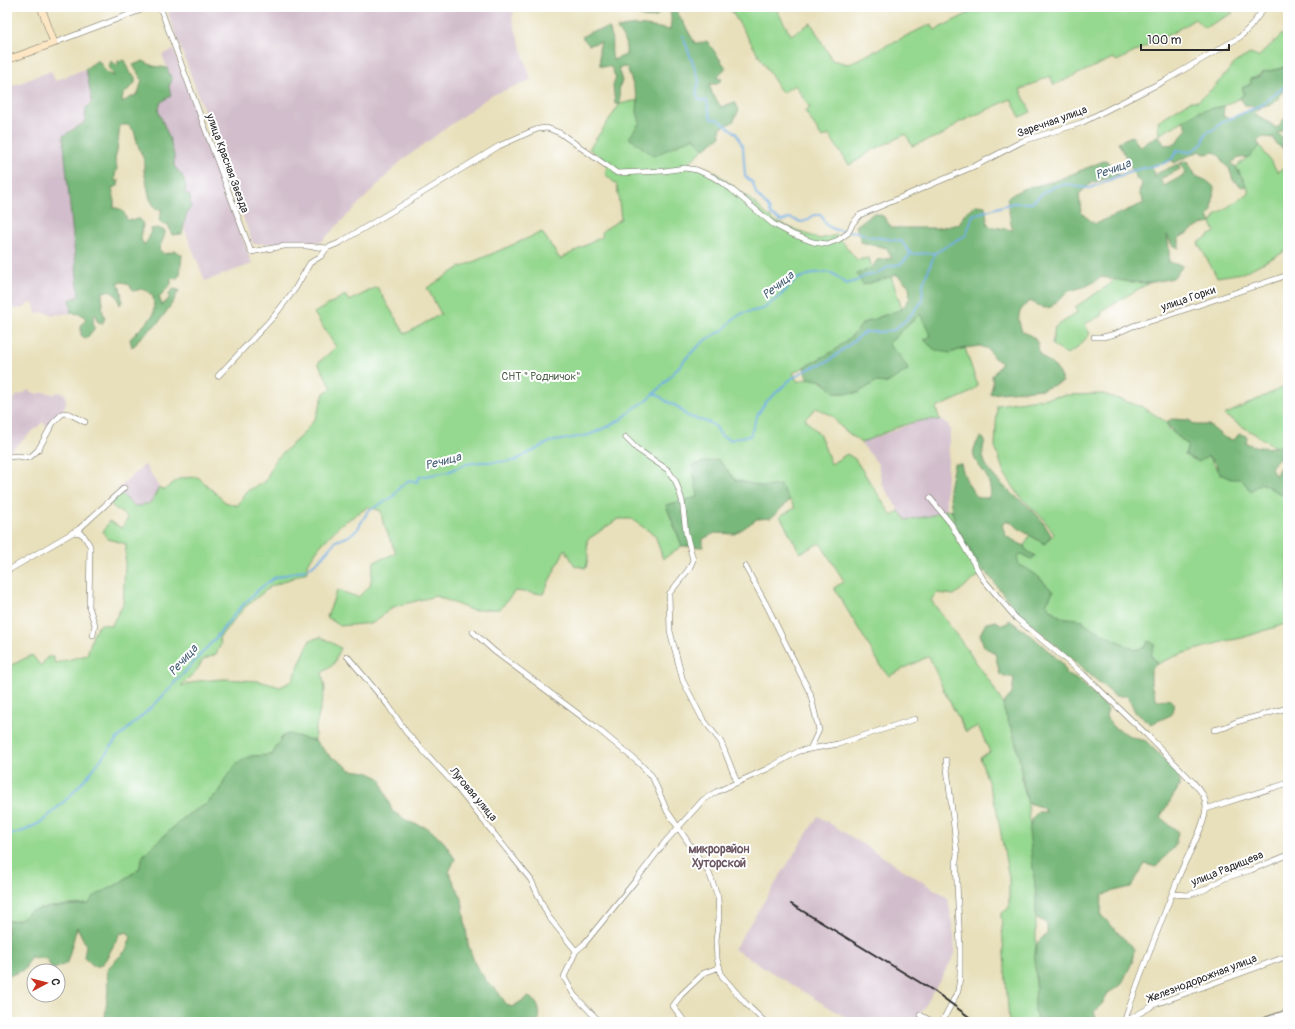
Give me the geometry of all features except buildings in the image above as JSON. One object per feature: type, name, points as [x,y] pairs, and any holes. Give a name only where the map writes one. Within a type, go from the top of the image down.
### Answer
[{"type":"main road","points":[[7,60],[54,43],[41,7]]},
{"type":"street","points":[[54,43],[149,7]]},
{"type":"street","name":"улица Красная Звезда","points":[[160,7],[251,252],[284,246],[328,248]]},
{"type":"street","name":"Заречная улица","points":[[328,248],[392,212],[499,146],[538,129],[547,128],[560,133],[617,174],[685,168],[697,170],[714,177],[731,189],[773,224],[792,234],[813,242],[827,244],[838,240],[848,233],[854,221],[860,215],[977,165],[1023,142],[1080,123],[1159,83],[1240,36],[1250,27],[1265,7]]},
{"type":"street","points":[[218,376],[275,315],[295,289],[310,263],[321,256],[328,248]]},
{"type":"street","name":"улица Горки","points":[[1094,337],[1103,337],[1115,334],[1133,326],[1157,320],[1288,275]]},
{"type":"street","points":[[7,457],[18,456],[29,458],[38,450],[53,423],[62,413],[70,414],[85,422]]},
{"type":"street","points":[[625,437],[638,449],[668,470],[676,482],[682,500],[686,533],[693,560],[689,568],[669,594],[670,631],[683,681],[702,718],[721,742],[737,782]]},
{"type":"street","points":[[7,571],[79,529],[124,488]]},
{"type":"street","points":[[930,498],[951,524],[983,579],[1016,618],[1083,674],[1147,735],[1200,790],[1206,800],[1206,809],[1195,842],[1172,894],[1124,1022]]},
{"type":"street","points":[[73,532],[80,533],[84,536],[90,546],[89,607],[95,625],[93,636]]},
{"type":"street","points":[[745,566],[767,606],[810,693],[819,730],[810,749]]},
{"type":"street","points":[[473,632],[494,651],[557,697],[639,762],[652,776],[667,810],[709,873],[718,897],[720,918],[716,940],[717,959],[722,976],[730,987],[765,1022]]},
{"type":"street","name":"Луговая улица","points":[[347,656],[388,705],[406,732],[454,784],[531,880],[548,916],[576,952]]},
{"type":"street","points":[[1214,730],[1226,727],[1236,722],[1288,708]]},
{"type":"street","points":[[600,1022],[574,995],[564,977],[576,952],[636,880],[665,842],[703,800],[716,792],[767,769],[799,751],[838,744],[915,719]]},
{"type":"street","points":[[942,1022],[958,991],[960,976],[956,862],[957,853],[946,760]]},
{"type":"street","points":[[1206,809],[1288,783]]},
{"type":"street","name":"улица Радищева","points":[[1172,894],[1188,894],[1204,890],[1225,878],[1251,870],[1288,855]]},
{"type":"street","name":"Железнодорожная улица","points":[[1124,1022],[1156,1004],[1288,956]]},
{"type":"street","points":[[685,1022],[673,1006],[704,973],[720,967]]},
{"type":"street","points":[[1262,1022],[1288,1013]]},
{"type":"street","points":[[920,1015],[933,1022]]},
{"type":"shaded area","points":[[183,7],[515,7],[512,18],[531,80],[490,96],[400,162],[321,242],[253,244],[168,13]]},
{"type":"shaded area","points":[[174,50],[252,264],[205,281],[184,228],[186,186],[182,175],[174,166],[174,155],[170,140],[158,110],[172,80],[162,54]]},
{"type":"shaded area","points":[[85,69],[92,103],[86,108],[85,122],[63,136],[79,296],[70,300],[71,313],[53,315],[43,312],[36,314],[34,304],[30,302],[24,308],[7,308],[7,301],[9,298],[7,294],[7,88],[51,71],[55,81]]},
{"type":"shaded area","points":[[28,390],[37,394],[44,392],[53,394],[59,392],[65,394],[66,403],[63,410],[47,427],[43,422],[7,454],[7,393],[14,400],[17,395],[23,394]]},
{"type":"shaded area","points":[[929,419],[941,420],[948,424],[950,430],[946,510],[930,516],[905,520],[882,484],[878,464],[861,443],[916,422]]},
{"type":"shaded area","points":[[145,465],[159,487],[152,501],[147,505],[133,506],[117,490]]},
{"type":"shaded area","points":[[818,816],[948,898],[954,936],[955,954],[916,1022],[853,1022],[734,949]]},
{"type":"green space","points":[[628,7],[663,7],[656,17],[648,18],[637,15]]},
{"type":"green space","points":[[667,7],[678,7],[677,12],[695,43],[707,41],[726,68],[717,78],[722,79],[717,84],[709,84],[712,93],[721,107],[735,102],[739,110],[733,122],[720,128],[721,136],[704,149],[694,137],[654,156],[629,138],[640,122],[637,112],[638,100],[627,67],[618,68],[622,81],[619,87],[620,104],[615,104],[613,85],[616,78],[611,67],[600,66],[599,49],[601,42],[589,45],[582,37],[590,32],[609,28],[613,60],[626,55],[626,48],[622,35],[617,29],[636,25],[670,30],[671,15]]},
{"type":"green space","points":[[729,7],[775,7],[791,35],[811,23],[832,60],[848,64],[931,24],[935,30],[981,7],[1227,7],[1233,13],[1204,28],[1195,19],[1174,32],[1117,61],[1113,58],[1054,85],[1050,76],[1020,90],[1031,112],[1020,117],[1011,99],[958,123],[944,134],[912,146],[906,134],[871,151],[849,165],[829,135],[822,138],[805,111],[810,108],[795,85],[782,93]]},
{"type":"green space","points":[[1288,29],[1288,62],[1285,65],[1250,79],[1251,84],[1240,98],[1224,106],[1200,111],[1159,135],[1158,121],[1190,101],[1198,101],[1214,87],[1236,62],[1250,54],[1258,57]]},
{"type":"green space","points":[[98,60],[106,72],[114,76],[109,66],[111,61],[118,66],[118,61],[124,60],[129,72],[135,77],[135,83],[123,95],[122,102],[138,94],[142,80],[133,65],[143,61],[153,66],[167,68],[172,80],[169,86],[171,96],[161,102],[158,110],[170,140],[174,155],[174,166],[182,175],[186,186],[185,194],[190,196],[191,207],[186,217],[182,234],[172,235],[168,224],[163,225],[159,220],[162,210],[156,209],[150,199],[144,171],[144,160],[134,131],[128,125],[120,125],[115,158],[117,168],[115,182],[119,180],[118,186],[112,188],[114,208],[122,211],[127,220],[140,219],[143,225],[141,239],[144,245],[149,238],[151,229],[158,228],[165,231],[164,238],[159,249],[164,254],[176,251],[182,255],[180,275],[176,279],[171,278],[171,284],[159,297],[162,305],[169,299],[169,294],[173,289],[179,290],[173,302],[159,322],[132,347],[130,339],[153,316],[153,296],[147,291],[141,289],[134,291],[128,284],[118,282],[122,301],[120,305],[117,296],[109,290],[102,293],[102,309],[105,318],[102,324],[97,321],[96,313],[93,318],[94,329],[86,339],[81,335],[81,326],[86,319],[81,314],[71,313],[70,300],[79,296],[63,136],[85,122],[86,108],[92,102],[85,69]]},
{"type":"green space","points":[[1288,62],[1288,88],[1283,91],[1278,99],[1269,106],[1263,106],[1254,113],[1277,128],[1284,119],[1288,118],[1288,130],[1285,129],[1277,133],[1288,141],[1288,157],[1283,148],[1276,144],[1274,138],[1263,137],[1257,141],[1260,146],[1249,157],[1239,158],[1231,163],[1236,167],[1247,186],[1242,187],[1233,180],[1229,168],[1223,163],[1221,157],[1215,152],[1205,154],[1199,151],[1174,163],[1172,160],[1150,166],[1155,173],[1155,178],[1158,173],[1178,164],[1180,169],[1160,179],[1164,186],[1186,174],[1180,163],[1187,161],[1196,176],[1207,181],[1214,187],[1212,210],[1208,216],[1211,223],[1201,225],[1179,238],[1179,248],[1172,245],[1167,235],[1169,262],[1183,266],[1173,278],[1149,283],[1129,282],[1102,277],[1087,286],[1069,291],[1051,307],[1044,308],[1030,301],[1023,308],[1019,314],[1019,321],[1022,331],[1035,339],[1038,345],[1039,354],[1056,368],[1063,382],[1043,389],[990,394],[993,384],[992,376],[1002,363],[994,358],[988,349],[980,346],[965,348],[950,353],[935,350],[924,340],[931,336],[920,314],[888,344],[901,357],[908,370],[887,383],[875,382],[858,393],[835,393],[823,381],[807,378],[804,367],[834,351],[856,332],[863,323],[902,309],[910,298],[909,286],[897,275],[863,285],[857,274],[872,268],[877,260],[892,258],[887,248],[861,242],[856,226],[874,213],[883,216],[892,228],[938,228],[960,224],[964,214],[976,205],[985,206],[988,226],[1012,230],[1007,198],[1022,189],[1055,181],[1106,160],[1119,174],[1091,183],[1079,194],[1081,213],[1095,224],[1144,203],[1139,193],[1142,184],[1137,179],[1118,142],[1132,136],[1140,147],[1159,135],[1164,145],[1176,144],[1187,128],[1183,120],[1200,111],[1224,106],[1223,116],[1232,118],[1255,107],[1245,105],[1240,98],[1244,94],[1242,87],[1251,84],[1250,79],[1258,77],[1264,72],[1283,68]]},
{"type":"green space","name":"СНТ \" Родничок\"","points":[[638,100],[637,112],[640,122],[694,137],[704,149],[688,163],[715,172],[751,200],[774,221],[819,239],[837,235],[857,260],[869,258],[872,268],[863,285],[891,276],[902,309],[863,323],[856,332],[834,351],[793,373],[798,382],[810,379],[818,380],[835,393],[858,393],[875,382],[888,383],[901,357],[888,344],[920,314],[931,336],[924,340],[950,353],[965,348],[978,386],[966,395],[936,408],[940,420],[910,423],[861,443],[841,427],[831,415],[816,408],[805,419],[820,435],[831,464],[847,454],[855,459],[892,516],[899,511],[906,520],[930,516],[946,510],[952,512],[958,531],[972,554],[985,571],[954,595],[937,593],[931,600],[989,680],[1003,704],[1014,736],[1023,786],[1028,803],[1036,896],[1035,1022],[1009,1022],[1001,914],[1009,908],[1009,878],[996,807],[980,757],[990,752],[978,726],[966,732],[944,691],[929,656],[889,676],[884,671],[834,588],[844,581],[820,543],[800,553],[780,516],[795,508],[790,500],[765,487],[735,480],[698,497],[666,505],[682,546],[663,559],[655,535],[631,519],[618,519],[587,540],[588,558],[586,568],[575,566],[565,549],[543,594],[515,591],[500,609],[471,610],[436,596],[393,607],[373,623],[340,626],[327,617],[337,590],[358,597],[370,586],[374,562],[396,553],[383,523],[381,511],[368,507],[340,525],[321,545],[307,564],[307,572],[270,587],[245,607],[219,638],[221,644],[216,654],[203,660],[197,670],[181,686],[198,681],[223,679],[259,681],[280,687],[292,681],[310,640],[321,637],[341,648],[333,665],[322,673],[325,689],[315,731],[315,741],[288,734],[282,737],[272,755],[251,756],[225,779],[220,791],[205,805],[187,815],[143,856],[139,869],[89,904],[67,905],[30,911],[19,920],[7,921],[7,679],[10,678],[7,667],[32,655],[41,666],[47,657],[53,657],[55,663],[87,655],[93,635],[98,626],[102,624],[111,626],[123,605],[126,544],[108,539],[103,532],[109,521],[122,528],[128,518],[111,505],[114,499],[122,494],[133,506],[141,506],[146,503],[147,505],[152,501],[159,487],[164,490],[180,478],[198,477],[225,502],[237,506],[247,491],[266,481],[274,461],[303,434],[316,417],[324,393],[332,388],[318,363],[336,347],[314,313],[345,295],[349,301],[377,287],[405,334],[441,314],[427,288],[459,268],[542,232],[560,259],[603,236],[601,232],[621,219],[617,185],[605,174],[608,163],[589,149],[620,104]]},
{"type":"green space","points":[[1260,146],[1278,172],[1288,166],[1288,250],[1243,273],[1217,277],[1198,243],[1215,232],[1211,223],[1217,214],[1249,193],[1247,186],[1236,167]]},
{"type":"green space","points":[[1115,279],[1129,282],[1149,283],[1101,311],[1102,315],[1085,324],[1090,334],[1075,350],[1066,354],[1052,345],[1055,327],[1077,313],[1075,307],[1109,285]]},
{"type":"green space","points":[[1288,385],[1288,444],[1277,448],[1224,415]]},
{"type":"green space","points":[[1103,394],[1143,407],[1166,422],[1169,429],[1188,445],[1185,455],[1207,456],[1224,476],[1241,478],[1251,491],[1261,483],[1288,498],[1288,623],[1242,638],[1181,654],[1157,664],[1151,655],[1148,641],[1146,647],[1135,650],[1085,625],[1083,620],[1061,617],[1046,604],[1053,592],[1033,573],[1019,565],[1017,557],[1020,554],[1032,559],[1035,556],[1026,550],[1024,546],[1030,535],[1044,544],[1054,534],[1042,517],[1021,498],[1004,473],[995,447],[997,405],[1066,395]]},
{"type":"green space","points":[[1172,419],[1189,420],[1195,425],[1209,425],[1225,438],[1234,440],[1239,434],[1247,436],[1246,443],[1256,446],[1272,447],[1287,443],[1288,450],[1271,468],[1275,476],[1280,467],[1288,474],[1288,498],[1261,483],[1251,491],[1241,479],[1231,479],[1220,474],[1216,464],[1208,456],[1199,462],[1185,455],[1188,445],[1174,433],[1166,422]]},
{"type":"green space","points":[[981,437],[985,440],[983,455],[985,463],[990,471],[1003,486],[1035,513],[1051,535],[1045,544],[1021,530],[1008,520],[1002,525],[1006,536],[1024,546],[1026,550],[1035,556],[1032,559],[1020,554],[1017,557],[1019,565],[1033,573],[1053,592],[1046,604],[1059,616],[1083,620],[1084,624],[1135,650],[1146,647],[1148,641],[1155,644],[1151,655],[1157,664],[1151,669],[1151,685],[1157,700],[1169,699],[1174,704],[1171,715],[1151,724],[1135,712],[1128,696],[1115,696],[1018,613],[972,554],[958,531],[952,512],[949,489],[954,464],[961,464],[967,482],[978,498],[988,498],[991,492],[988,479],[975,460],[974,455],[976,444]]},
{"type":"green space","points":[[718,459],[735,480],[765,487],[780,485],[790,500],[771,518],[757,519],[735,534],[715,533],[703,539],[703,547],[682,546],[666,505],[698,497],[692,465]]},
{"type":"green space","points":[[1009,620],[1032,636],[1062,663],[1066,674],[1080,681],[1108,709],[1106,716],[1112,726],[1134,738],[1146,741],[1179,775],[1179,787],[1160,817],[1178,832],[1175,846],[1156,867],[1145,864],[1131,887],[1110,892],[1102,896],[1101,915],[1134,949],[1132,963],[1121,985],[1108,993],[1102,1004],[1094,1012],[1098,1022],[1038,1022],[1035,1013],[1035,952],[1039,942],[1047,934],[1047,924],[1036,917],[1036,896],[1029,831],[1032,818],[1038,812],[1047,812],[1041,807],[1028,803],[1013,732],[1006,716],[1003,704],[1012,694],[1014,678],[1000,675],[995,653],[984,647],[980,634],[986,623],[996,621],[1002,625],[1008,623]]},
{"type":"green space","points":[[288,734],[315,741],[331,757],[338,760],[351,770],[367,772],[380,778],[392,811],[409,822],[428,828],[444,842],[455,859],[449,872],[462,899],[468,944],[475,964],[487,982],[498,992],[507,1005],[512,1007],[528,997],[534,1001],[537,1004],[540,1015],[538,1022],[108,1022],[105,1017],[108,990],[107,969],[126,950],[131,937],[127,932],[120,934],[106,959],[101,965],[95,967],[84,957],[86,945],[77,927],[67,963],[49,963],[47,959],[30,957],[28,963],[26,963],[25,969],[7,977],[7,921],[19,920],[30,911],[50,907],[89,904],[93,897],[118,884],[139,869],[143,856],[147,851],[187,815],[205,805],[220,791],[225,779],[238,762],[251,756],[272,755],[282,737]]},
{"type":"waterway","name":"Речица","points":[[683,36],[698,77],[699,82],[696,92],[699,100],[707,101],[711,119],[719,120],[736,133],[743,147],[745,176],[753,183],[756,194],[769,208],[771,215],[782,221],[791,218],[801,222],[814,215],[821,215],[826,225],[836,230],[857,232],[867,236],[901,241],[911,254]]},
{"type":"waterway","name":"Речица","points":[[7,836],[26,830],[43,821],[70,796],[116,740],[159,700],[214,640],[239,609],[258,590],[274,578],[308,569],[319,560],[336,541],[347,537],[357,530],[368,511],[393,497],[399,488],[409,480],[417,482],[419,477],[448,472],[466,464],[514,461],[550,442],[589,435],[611,425],[622,419],[633,409],[646,401],[703,342],[724,330],[732,320],[743,313],[763,309],[780,296],[797,279],[815,273],[827,272],[834,274],[846,284],[856,281],[865,276],[879,273],[889,266],[901,264],[911,254],[935,253],[966,235],[973,215],[1013,203],[1032,203],[1044,192],[1056,186],[1069,184],[1078,187],[1090,188],[1131,171],[1165,163],[1172,159],[1177,150],[1190,152],[1198,147],[1203,143],[1207,132],[1215,129],[1222,122],[1262,105],[1285,86],[1288,77]]},
{"type":"waterway","points":[[655,393],[678,407],[687,416],[710,423],[716,427],[721,436],[731,440],[750,436],[757,416],[765,403],[791,379],[806,370],[829,361],[865,332],[894,330],[908,318],[922,302],[923,284],[935,253]]},
{"type":"railway","points":[[791,904],[934,991],[976,1022]]},
{"type":"district","name":"микрорайон Хуторской","points":[[719,856]]}]
